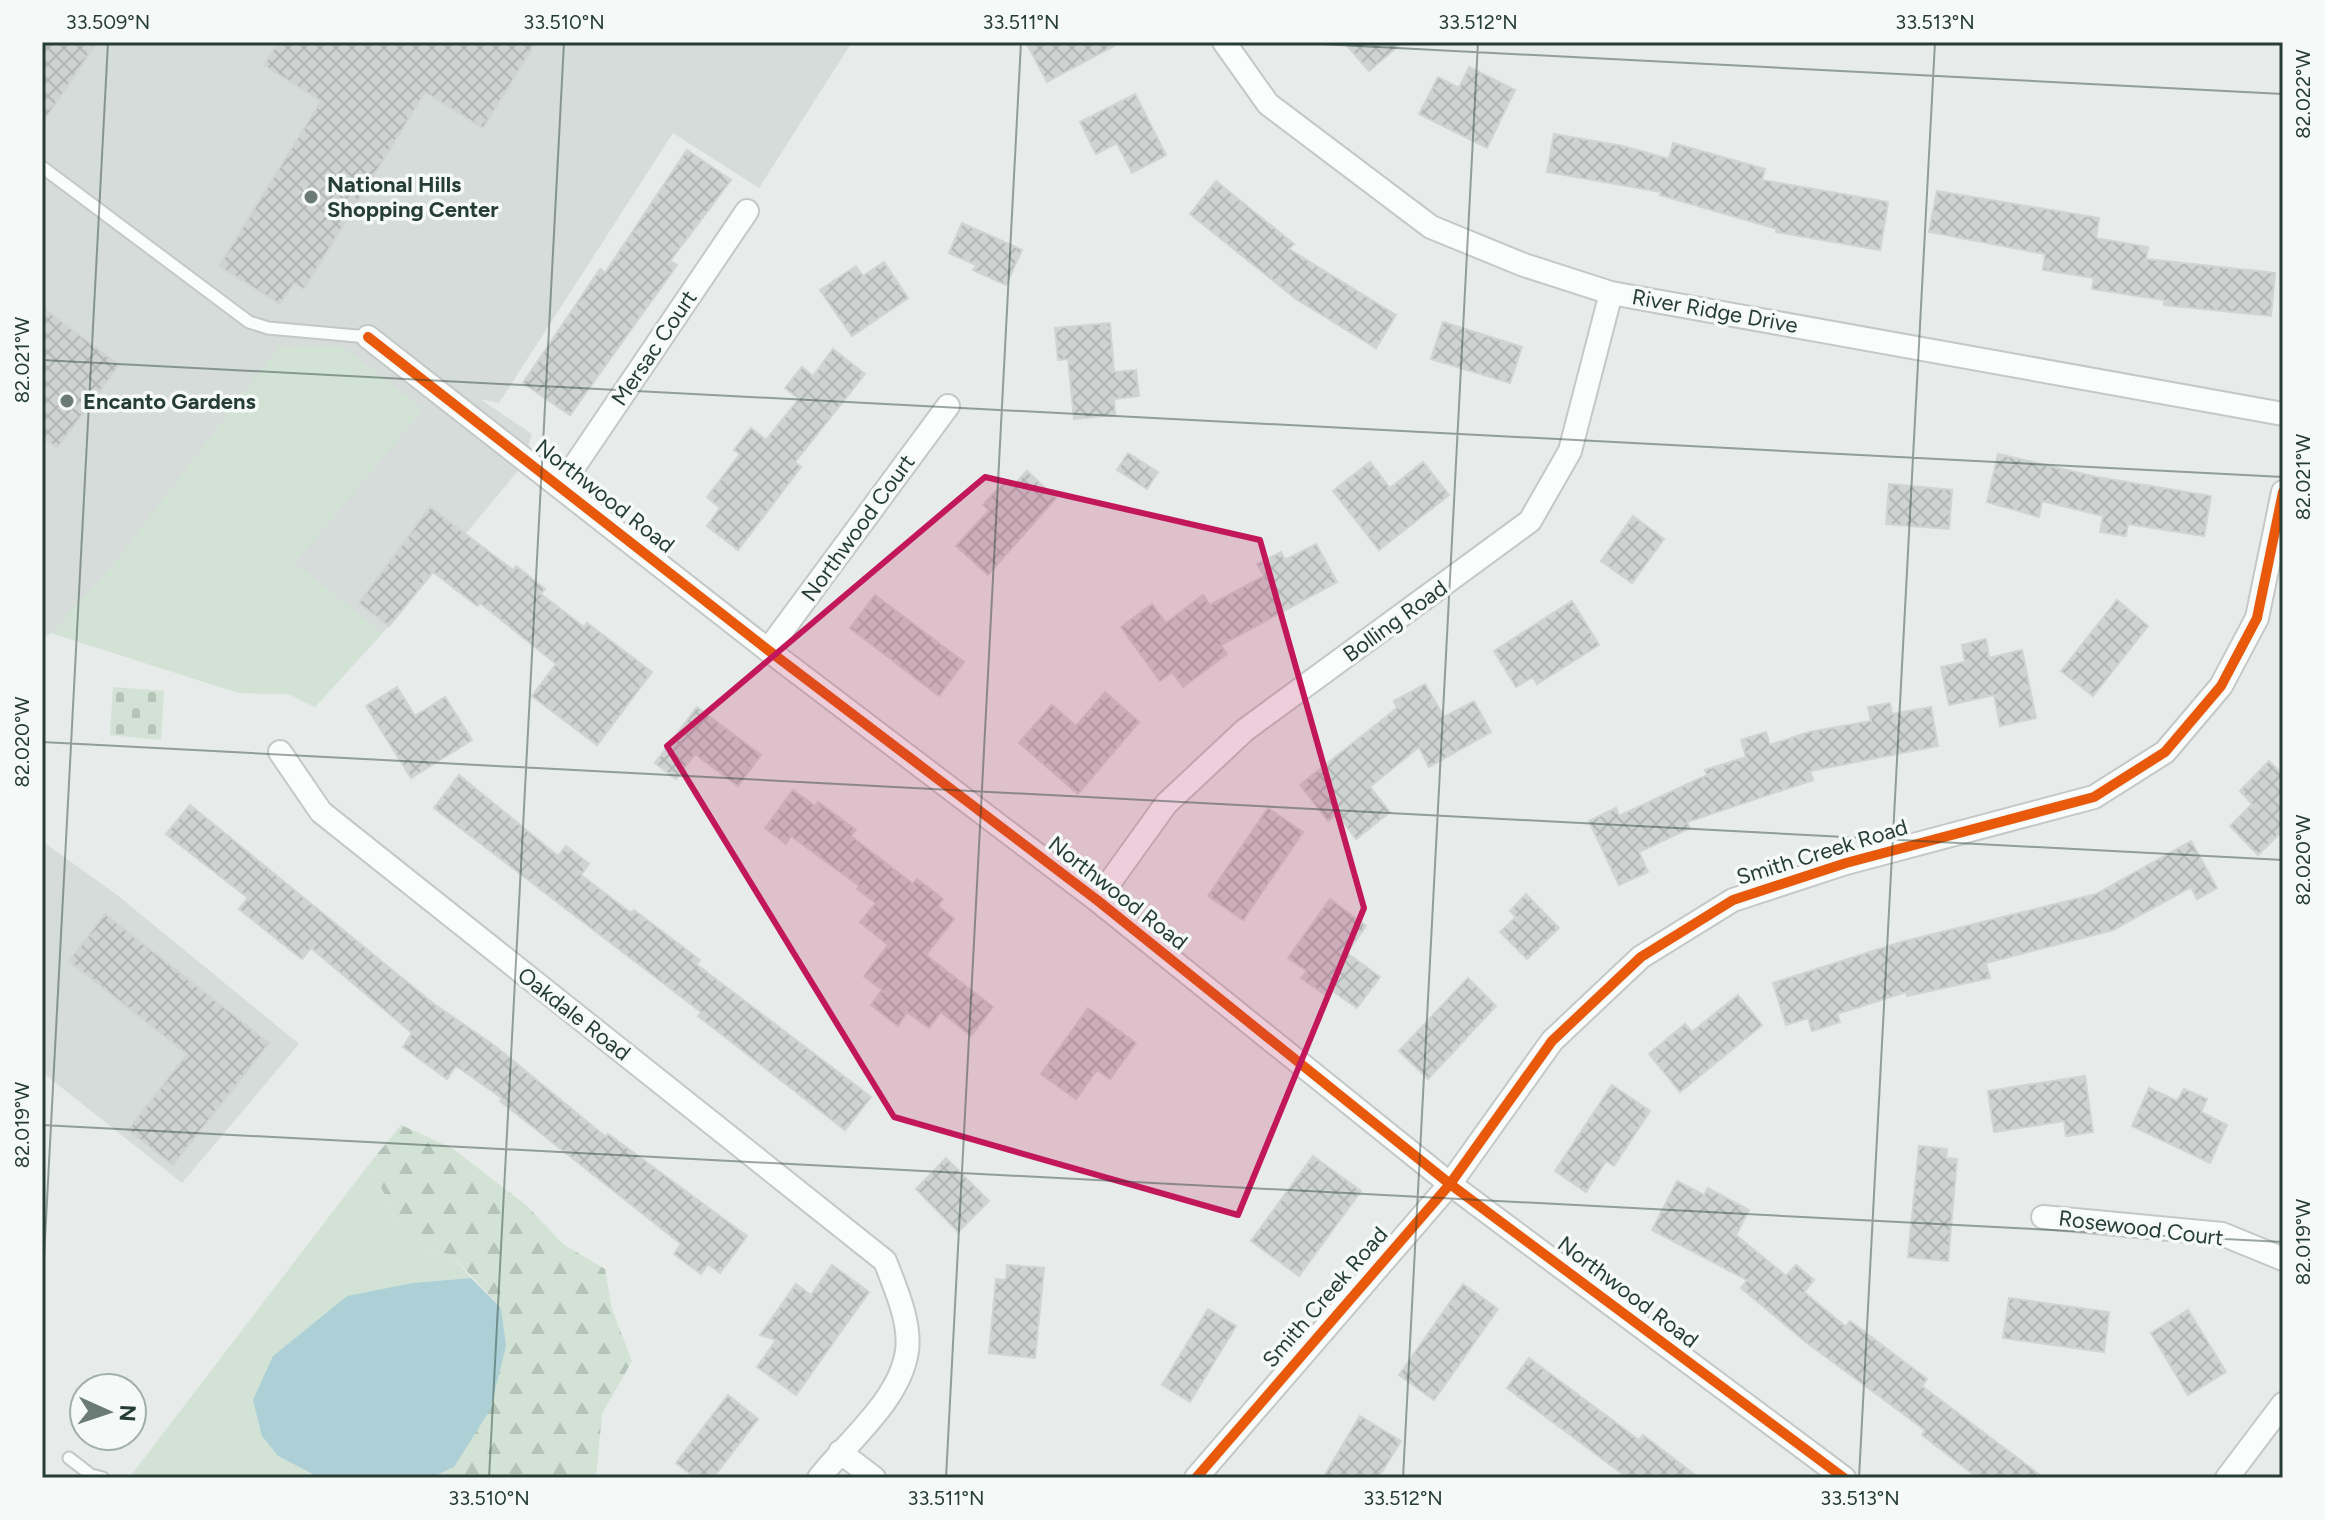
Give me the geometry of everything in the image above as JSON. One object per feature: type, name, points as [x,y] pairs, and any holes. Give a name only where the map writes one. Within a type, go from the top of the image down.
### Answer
[{"type":"street","name":"River Ridge Drive","points":[[1224,42],[1268,104],[1431,227],[1524,265],[1611,293],[2283,414]]},
{"type":"street","name":"Mersac Court","points":[[561,486],[747,211]]},
{"type":"street","name":"Bolling Road","points":[[1097,900],[1166,804],[1245,730],[1530,521],[1570,451],[1611,293]]},
{"type":"street","name":"Northwood Road","points":[[368,337],[768,650],[1097,900],[1450,1184],[1844,1478]]},
{"type":"street","name":"Northwood Court","points":[[768,650],[948,406]]},
{"type":"street","name":"Smith Creek Road","points":[[1196,1478],[1450,1184],[1552,1041],[1641,957],[1733,900],[1846,863],[2094,797],[2165,752],[2221,686],[2257,618],[2283,492]]},
{"type":"street","name":"Oakdale Road","points":[[280,752],[321,812],[885,1261],[900,1301],[907,1350],[892,1392],[840,1452]]},
{"type":"street","name":"Rosewood Court","points":[[2043,1217],[2222,1234],[2283,1259]]},
{"type":"street","points":[[2227,1478],[2283,1404]]},
{"type":"street","points":[[819,1478],[840,1452],[874,1478]]},
{"type":"lane","points":[[42,167],[249,322],[268,328],[368,337]]},
{"type":"lane","points":[[69,1458],[91,1475],[103,1478]]},
{"type":"highlighted area","points":[[985,477],[1260,540],[1364,908],[1238,1215],[894,1117],[667,746]]},
{"type":"shaded area","points":[[42,42],[852,42],[759,188],[673,133],[499,403],[480,399],[532,434],[522,466],[389,626],[315,707],[289,694],[239,693],[51,633],[42,639]]},
{"type":"shaded area","points":[[42,841],[117,895],[299,1044],[182,1183],[42,1072]]},
{"type":"green space","points":[[342,346],[423,409],[295,563],[382,633],[315,707],[289,694],[239,693],[51,633],[114,564],[279,347]]},
{"type":"green space","points":[[113,687],[164,691],[161,740],[110,735]]},
{"type":"green space","points":[[401,1125],[452,1148],[526,1205],[564,1245],[605,1269],[612,1309],[632,1361],[602,1414],[596,1478],[430,1478],[454,1467],[501,1308],[451,1254],[421,1250],[400,1229],[370,1163]]},
{"type":"green space","points":[[370,1163],[400,1229],[421,1250],[451,1254],[471,1278],[412,1283],[347,1296],[273,1356],[278,1456],[319,1478],[150,1478],[132,1474]]},
{"type":"water","points":[[471,1278],[501,1308],[506,1346],[490,1410],[454,1467],[430,1478],[320,1478],[278,1456],[262,1436],[253,1400],[273,1356],[347,1296],[412,1283]]},
{"type":"building","points":[[42,42],[97,42],[42,124]]},
{"type":"building","name":"National Hills Shopping Center","points":[[278,42],[536,42],[483,128],[425,92],[304,289],[294,283],[280,304],[219,266],[321,101],[264,65]]},
{"type":"building","points":[[1026,42],[1121,42],[1047,82]]},
{"type":"building","points":[[1344,42],[1403,42],[1369,71]]},
{"type":"building","points":[[1469,67],[1515,90],[1487,148],[1419,114],[1438,77],[1459,88]]},
{"type":"building","points":[[1135,94],[1166,155],[1132,173],[1117,143],[1096,154],[1080,122]]},
{"type":"building","points":[[1554,134],[1623,146],[1669,159],[1673,143],[1765,169],[1762,180],[1888,202],[1880,250],[1776,232],[1777,229],[1660,195],[1661,192],[1547,172]]},
{"type":"building","points":[[687,150],[731,180],[670,261],[677,265],[570,415],[523,383],[600,269],[605,273]]},
{"type":"building","points":[[1216,181],[1294,244],[1289,249],[1396,315],[1376,348],[1296,299],[1190,214]]},
{"type":"building","points":[[1937,191],[2099,218],[2096,238],[2148,247],[2146,259],[2275,273],[2271,316],[2164,305],[2164,300],[2092,289],[2094,278],[2043,270],[2045,254],[1929,232]]},
{"type":"building","points":[[962,223],[1022,250],[1006,285],[973,270],[976,265],[949,253]]},
{"type":"building","points":[[884,262],[908,298],[852,336],[820,290],[856,266],[863,276]]},
{"type":"building","name":"Encanto Gardens","points":[[42,307],[119,365],[57,448],[42,437]]},
{"type":"building","points":[[1443,322],[1522,347],[1510,383],[1431,359]]},
{"type":"building","points":[[1110,323],[1114,372],[1136,370],[1139,396],[1114,399],[1115,415],[1074,419],[1068,359],[1058,360],[1055,328]]},
{"type":"building","points":[[833,349],[865,374],[795,462],[801,467],[738,550],[707,526],[720,508],[707,497],[740,454],[734,450],[751,428],[766,440],[799,399],[785,388],[802,367],[813,376]]},
{"type":"building","points":[[1128,453],[1158,472],[1147,489],[1117,470]]},
{"type":"building","points":[[1998,454],[2097,477],[2211,496],[2204,536],[2128,524],[2126,536],[2100,532],[2103,516],[2042,501],[2039,517],[1987,502]]},
{"type":"building","points":[[1370,462],[1390,488],[1423,462],[1449,495],[1379,550],[1333,491]]},
{"type":"building","points":[[1027,471],[1056,498],[988,575],[956,546],[989,510],[983,505],[1005,481],[1012,487]]},
{"type":"building","points":[[1889,484],[1952,490],[1949,529],[1886,524]]},
{"type":"building","points":[[430,507],[513,570],[516,566],[545,589],[541,594],[584,627],[587,623],[652,672],[597,745],[532,696],[556,664],[480,603],[477,606],[433,572],[389,626],[359,603]]},
{"type":"building","points":[[1633,516],[1664,539],[1632,583],[1601,561]]},
{"type":"building","points":[[1316,544],[1337,582],[1221,645],[1227,654],[1183,687],[1172,672],[1160,681],[1121,627],[1152,604],[1166,623],[1203,595],[1210,605],[1264,576],[1257,564],[1281,552],[1285,560]]},
{"type":"building","points":[[875,595],[964,662],[939,696],[850,628]]},
{"type":"building","points":[[2117,600],[2148,626],[2093,696],[2061,671]]},
{"type":"building","points":[[1572,601],[1599,645],[1537,684],[1533,677],[1516,687],[1494,651]]},
{"type":"building","points":[[1986,639],[1989,658],[2022,650],[2036,718],[2000,726],[1994,695],[1949,705],[1941,667],[1965,662],[1962,645]]},
{"type":"building","points":[[1425,684],[1444,717],[1474,701],[1491,732],[1429,767],[1419,747],[1370,787],[1390,812],[1356,839],[1337,814],[1328,821],[1300,785],[1397,708],[1394,701]]},
{"type":"building","points":[[397,687],[415,716],[445,697],[472,740],[411,778],[366,706]]},
{"type":"building","points":[[1105,692],[1139,722],[1078,794],[1019,743],[1052,705],[1076,726]]},
{"type":"building","points":[[1890,703],[1892,714],[1931,707],[1938,746],[1810,771],[1813,780],[1687,822],[1690,828],[1639,852],[1648,872],[1619,885],[1589,821],[1616,808],[1619,816],[1707,775],[1705,770],[1746,757],[1741,740],[1766,732],[1770,745],[1809,732],[1871,721],[1868,707]]},
{"type":"building","points":[[697,707],[761,755],[738,786],[695,754],[676,779],[655,763]]},
{"type":"building","points":[[2269,761],[2283,775],[2283,830],[2258,855],[2230,826],[2252,804],[2240,791]]},
{"type":"building","points":[[459,775],[558,856],[566,846],[589,864],[581,875],[700,960],[696,964],[871,1097],[845,1130],[698,1016],[701,1012],[434,808]]},
{"type":"building","points":[[793,790],[815,806],[818,802],[856,830],[851,836],[913,884],[917,879],[943,899],[938,906],[954,919],[926,955],[993,1007],[971,1036],[941,1012],[929,1028],[907,1012],[898,1026],[871,1005],[882,990],[864,976],[888,945],[860,922],[876,903],[857,889],[859,886],[791,836],[786,844],[765,828]]},
{"type":"building","points":[[190,805],[434,1004],[495,1046],[606,1137],[608,1134],[747,1236],[720,1273],[708,1264],[701,1274],[674,1254],[681,1244],[500,1101],[502,1098],[456,1066],[447,1079],[403,1047],[412,1033],[311,948],[302,959],[239,909],[248,898],[166,834]]},
{"type":"building","points":[[1268,808],[1303,832],[1243,920],[1208,896]]},
{"type":"building","points":[[2191,841],[2217,888],[2197,899],[2191,887],[2113,930],[1986,963],[1990,978],[1907,996],[1906,992],[1837,1014],[1840,1022],[1812,1031],[1808,1018],[1786,1025],[1773,983],[1901,942],[2096,894]]},
{"type":"building","points":[[1526,894],[1559,928],[1527,959],[1500,932],[1516,917],[1510,911]]},
{"type":"building","points":[[1330,899],[1366,926],[1347,953],[1380,977],[1357,1008],[1331,990],[1327,996],[1301,978],[1307,971],[1288,958]]},
{"type":"building","points":[[105,914],[269,1043],[173,1165],[128,1130],[187,1054],[69,961]]},
{"type":"building","points":[[1468,978],[1496,1006],[1428,1079],[1399,1051]]},
{"type":"building","points":[[1738,995],[1762,1025],[1680,1092],[1649,1054],[1685,1024],[1692,1032]]},
{"type":"building","points":[[1088,1008],[1136,1043],[1110,1079],[1097,1070],[1076,1099],[1041,1074]]},
{"type":"building","points":[[2085,1076],[2093,1132],[2066,1136],[2064,1121],[1994,1132],[1988,1091]]},
{"type":"building","points":[[1612,1085],[1650,1111],[1614,1166],[1606,1161],[1586,1192],[1555,1171]]},
{"type":"building","points":[[2149,1088],[2177,1101],[2184,1089],[2207,1099],[2201,1112],[2227,1125],[2210,1163],[2132,1126]]},
{"type":"building","points":[[1919,1146],[1947,1149],[1946,1158],[1957,1159],[1948,1261],[1908,1257]]},
{"type":"building","points":[[1313,1156],[1361,1191],[1299,1276],[1251,1241]]},
{"type":"building","points":[[946,1158],[989,1201],[958,1232],[916,1189]]},
{"type":"building","points":[[1677,1181],[1704,1195],[1708,1188],[1749,1210],[1736,1235],[1786,1276],[1796,1265],[1814,1280],[1804,1292],[1846,1327],[1850,1321],[1927,1379],[1922,1386],[2044,1478],[1978,1478],[1922,1435],[1925,1430],[1807,1343],[1741,1288],[1747,1280],[1652,1230]]},
{"type":"building","points":[[832,1265],[869,1292],[796,1395],[757,1367],[776,1340],[760,1335],[796,1284],[811,1295]]},
{"type":"building","points":[[1007,1265],[1044,1268],[1035,1358],[989,1353],[996,1279],[1006,1280]]},
{"type":"building","points":[[1463,1284],[1498,1309],[1434,1400],[1399,1375]]},
{"type":"building","points":[[2009,1298],[2109,1312],[2104,1352],[2003,1338]]},
{"type":"building","points":[[1208,1309],[1236,1326],[1190,1402],[1162,1385]]},
{"type":"building","points":[[2188,1310],[2226,1372],[2188,1395],[2151,1333]]},
{"type":"building","points":[[1529,1358],[1639,1440],[1643,1435],[1699,1478],[1628,1478],[1507,1388]]},
{"type":"building","points":[[728,1395],[758,1419],[713,1478],[696,1478],[676,1463]]},
{"type":"building","points":[[1360,1416],[1401,1441],[1378,1478],[1323,1478]]},
{"type":"cycle path","points":[[368,337],[768,650],[1097,900],[1450,1184],[1844,1478]]},
{"type":"cycle path","points":[[1196,1478],[1450,1184],[1552,1041],[1641,957],[1733,900],[1846,863],[2094,797],[2165,752],[2221,686],[2257,618],[2283,492]]},
{"type":"place","name":"National Hills Shopping Center","points":[[311,197]]},
{"type":"place","name":"Encanto Gardens","points":[[67,401]]}]
